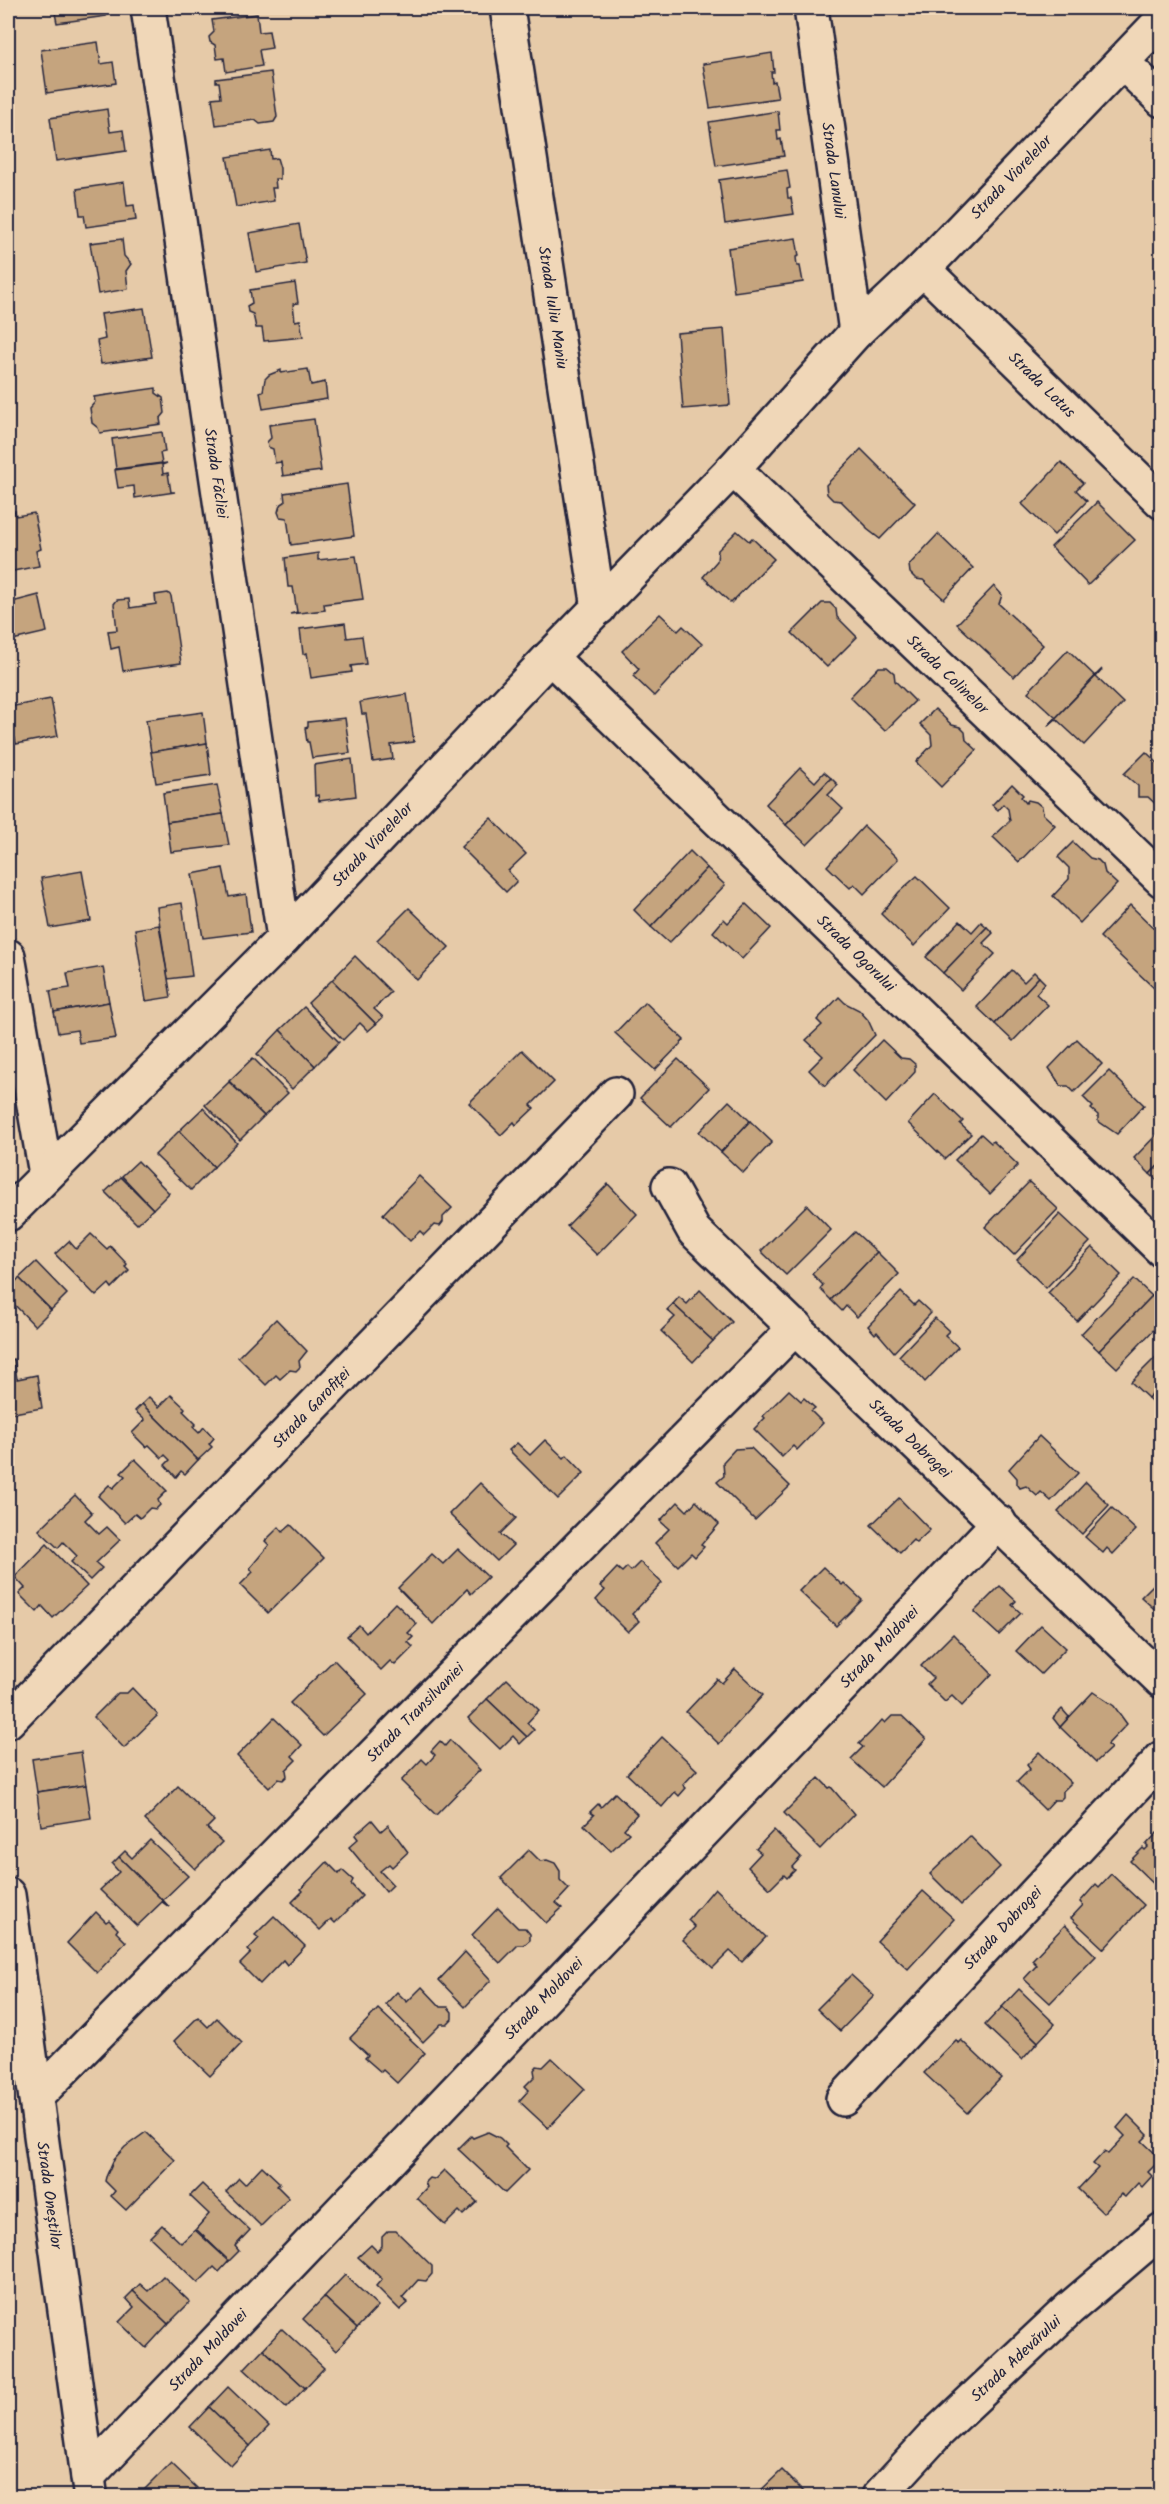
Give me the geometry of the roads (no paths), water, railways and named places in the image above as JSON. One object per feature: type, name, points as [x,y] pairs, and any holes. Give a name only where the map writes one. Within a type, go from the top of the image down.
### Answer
[{"type":"street","name":"Strada Făcliei","points":[[148,8],[284,938]]},
{"type":"street","name":"Strada Iuliu Maniu","points":[[507,8],[599,608]]},
{"type":"street","name":"Strada Lanului","points":[[811,8],[856,332]]},
{"type":"street","name":"Strada Viorelelor","points":[[8,1214],[284,938],[550,657],[733,469],[856,332],[923,269],[1161,20]]},
{"type":"street","points":[[1122,62],[1161,100]]},
{"type":"street","name":"Strada Lotus","points":[[923,269],[1161,502]]},
{"type":"street","name":"Strada Colinelor","points":[[733,469],[1161,880]]},
{"type":"street","name":"Strada Ogorului","points":[[550,657],[1161,1250]]},
{"type":"street","points":[[8,956],[46,1174]]},
{"type":"street","name":"Strada Garofiței","points":[[8,1721],[616,1094]]},
{"type":"street","name":"Strada Dobrogei","points":[[669,1186],[694,1230],[999,1522],[1161,1681]]},
{"type":"street","name":"Strada Transilvaniei","points":[[36,2097],[796,1327]]},
{"type":"street","name":"Strada Moldovei","points":[[89,2486],[999,1522]]},
{"type":"street","name":"Strada Dobrogei","points":[[843,2099],[1161,1758]]},
{"type":"street","name":"Strada Oneștilor","points":[[8,1895],[89,2486]]},
{"type":"street","name":"Strada Adevărului","points":[[879,2496],[936,2434],[1060,2317],[1161,2230]]}]
